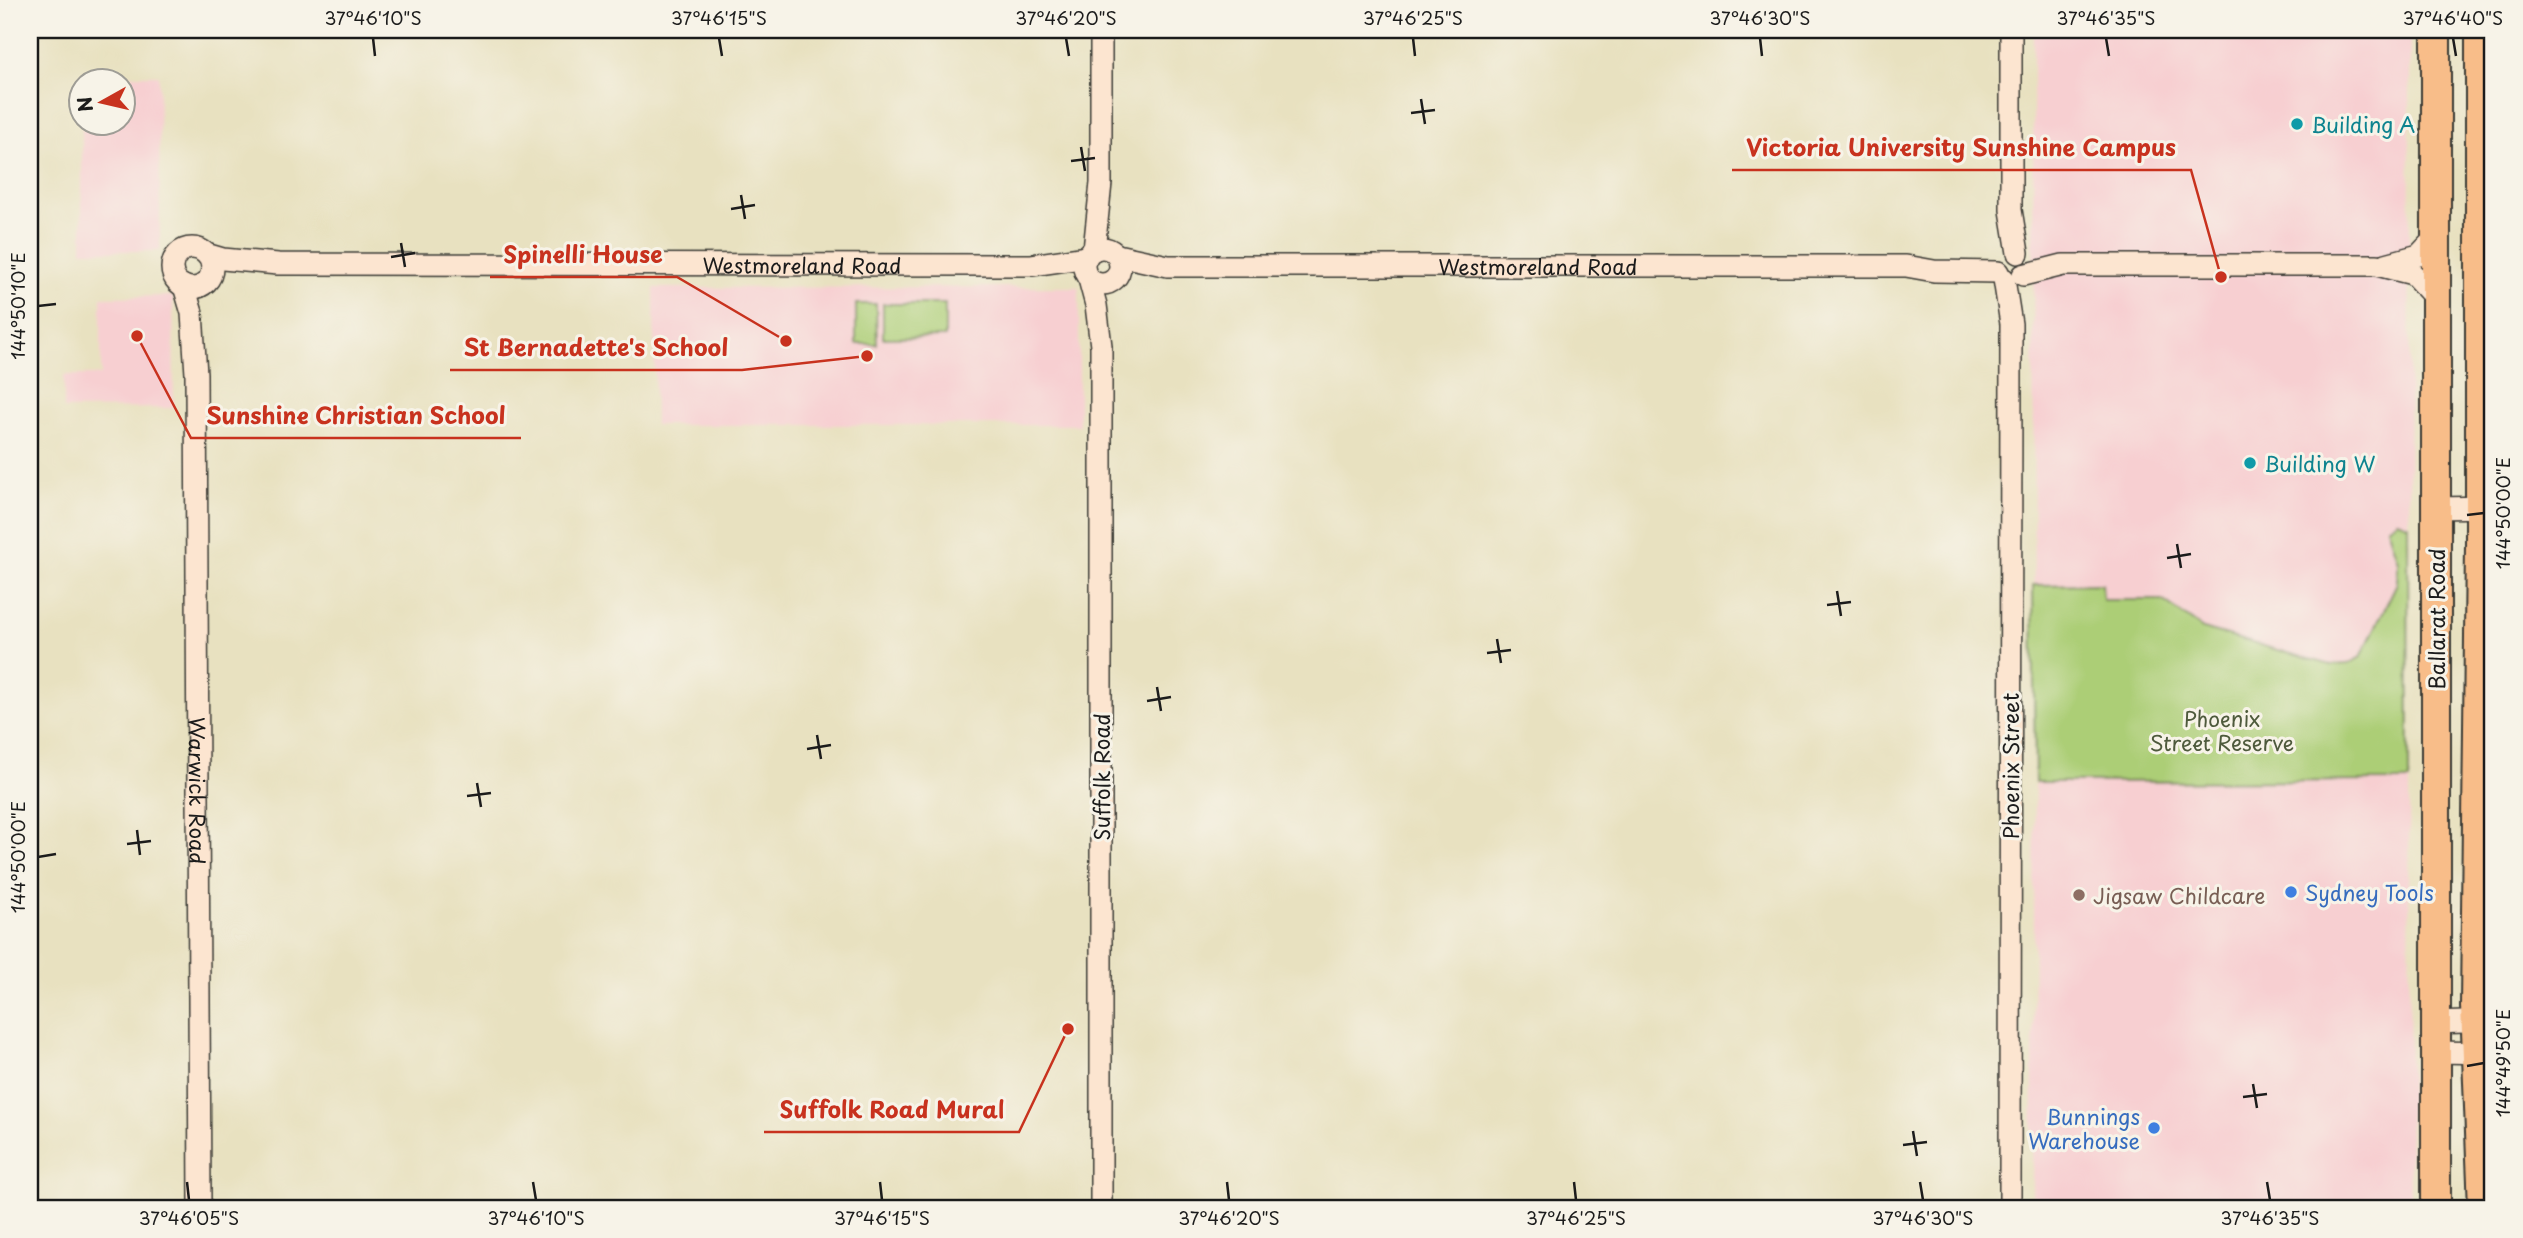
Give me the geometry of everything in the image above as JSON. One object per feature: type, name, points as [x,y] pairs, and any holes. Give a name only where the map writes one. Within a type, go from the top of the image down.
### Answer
[{"type":"highway","name":"Ballarat Road","points":[[2436,30],[2436,1208]]},
{"type":"highway","name":"Ballarat Road","points":[[2480,30],[2480,363],[2487,507],[2476,902],[2485,1021],[2482,1061],[2483,1208]]},
{"type":"highway","points":[[2435,348],[2456,350],[2480,363]]},
{"type":"street","name":"Suffolk Road","points":[[1101,30],[1101,183],[1097,261],[1101,346],[1101,1208]]},
{"type":"street","name":"Phoenix Street","points":[[2010,1208],[2011,30]]},
{"type":"street","name":"Westmoreland Road","points":[[206,254],[223,259],[278,264],[1032,265],[1097,261],[1168,265],[1906,266],[1934,271],[2063,265],[2378,265],[2419,255],[2435,239]]},
{"type":"street","points":[[188,248],[206,254],[212,269],[199,284],[173,272],[177,255],[188,248]]},
{"type":"street","name":"Suffolk Road","points":[[1097,261],[1120,267],[1114,280],[1101,346]]},
{"type":"street","name":"Westmoreland Road","points":[[199,284],[278,264]]},
{"type":"street","name":"Westmoreland Road","points":[[1114,280],[1168,265]]},
{"type":"street","name":"Westmoreland Road","points":[[2378,265],[2413,274],[2435,298]]},
{"type":"street","name":"Warwick Road","points":[[199,284],[196,374],[200,1208]]},
{"type":"street","points":[[2436,508],[2487,507]]},
{"type":"street","points":[[2476,902],[2493,949]]},
{"type":"street","points":[[2435,1023],[2485,1021]]},
{"type":"street","points":[[2435,1052],[2482,1061],[2493,1129]]},
{"type":"shaded area","points":[[2033,30],[2410,30],[2409,678],[2034,679]]},
{"type":"shaded area","points":[[136,75],[159,75],[160,251],[82,251],[82,136],[136,136]]},
{"type":"shaded area","points":[[1079,287],[1079,425],[655,425],[654,288]]},
{"type":"shaded area","points":[[173,296],[174,408],[64,409],[64,375],[101,375],[101,297]]},
{"type":"shaded area","points":[[2409,781],[2410,1208],[2032,1208],[2035,782]]},
{"type":"green space","points":[[856,304],[876,304],[877,344],[856,344]]},
{"type":"green space","points":[[883,304],[945,304],[945,337],[883,338]]},
{"type":"green space","name":"Phoenix Street Reserve","points":[[2397,520],[2408,524],[2409,781],[2035,782],[2033,585],[2102,584],[2103,600],[2162,600],[2203,629],[2331,665],[2348,664],[2361,657],[2397,583],[2398,562],[2387,527]]},
{"type":"place","name":"Building A","points":[[2297,124]]},
{"type":"place","name":"Victoria University Sunshine Campus","points":[[2221,277]]},
{"type":"place","name":"Sunshine Christian School","points":[[137,336]]},
{"type":"place","name":"Spinelli House","points":[[786,341]]},
{"type":"place","name":"St Bernadette's School","points":[[867,356]]},
{"type":"place","name":"Building W","points":[[2250,463]]},
{"type":"place","name":"Sydney Tools","points":[[2291,892]]},
{"type":"place","name":"Jigsaw Childcare","points":[[2079,895]]},
{"type":"place","name":"Suffolk Road Mural","points":[[1068,1029]]},
{"type":"place","name":"Bunnings Warehouse","points":[[2154,1128]]}]
